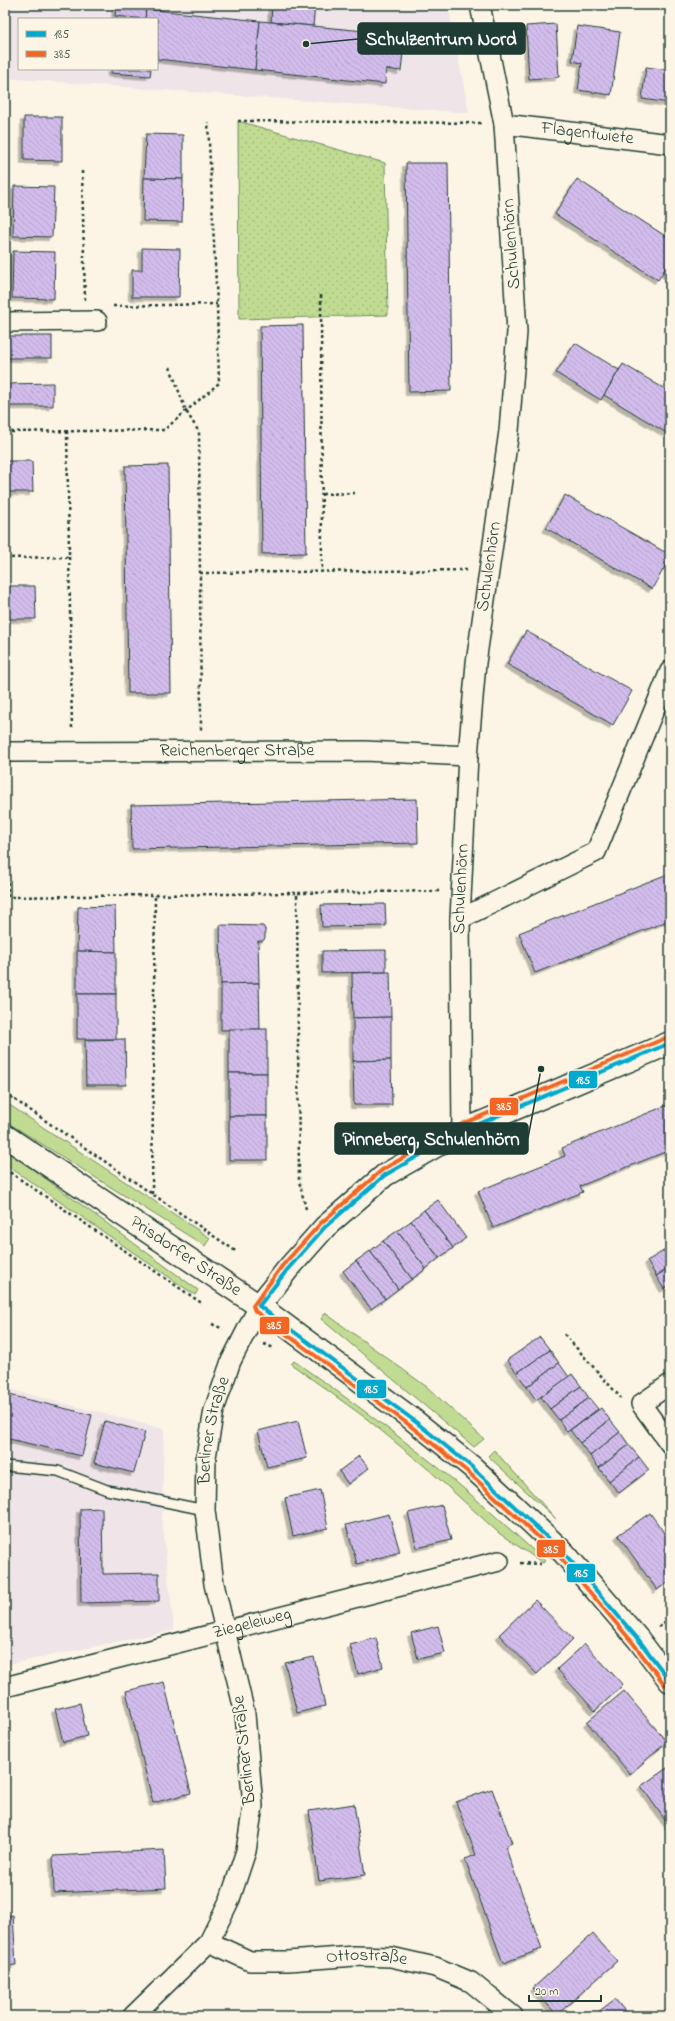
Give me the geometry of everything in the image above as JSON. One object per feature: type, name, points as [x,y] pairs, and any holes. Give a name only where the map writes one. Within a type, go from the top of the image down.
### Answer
[{"type":"main road","name":"Berliner Straße","points":[[259,1306],[287,1270],[325,1227],[385,1175],[462,1131],[670,1043]]},
{"type":"main road","name":"Prisdorfer Straße","points":[[5,1136],[259,1306],[412,1419],[472,1467],[564,1553],[638,1639],[670,1681]]},
{"type":"street","name":"Schulenhörn","points":[[462,1131],[460,919],[468,756],[476,663],[509,431],[517,332],[504,124],[480,5]]},
{"type":"street","name":"Flagentwiete","points":[[504,124],[670,144]]},
{"type":"street","points":[[5,322],[91,321]]},
{"type":"street","points":[[460,919],[596,852],[670,671]]},
{"type":"street","name":"Reichenberger Straße","points":[[5,752],[365,751],[468,756]]},
{"type":"street","name":"Berliner Straße","points":[[134,2016],[209,1942],[230,1899],[246,1851],[253,1806],[245,1714],[214,1584],[205,1510],[206,1457],[214,1410],[231,1361],[259,1306]]},
{"type":"street","points":[[670,1384],[641,1404],[670,1444]]},
{"type":"street","name":"Ziegeleiweg","points":[[5,1687],[499,1561]]},
{"type":"street","name":"Ottostraße","points":[[209,1942],[250,1961],[288,1962],[355,1956],[391,1957],[435,1967],[471,1982],[513,2016]]},
{"type":"lane","points":[[5,1466],[58,1471],[107,1490],[205,1510]]},
{"type":"path","points":[[238,121],[504,124]]},
{"type":"path","points":[[5,432],[164,430],[219,383],[218,304],[208,122]]},
{"type":"path","points":[[82,171],[91,321]]},
{"type":"path","points":[[321,295],[322,572]]},
{"type":"path","points":[[91,321],[110,306],[218,304]]},
{"type":"path","points":[[170,367],[186,411],[199,432],[201,751]]},
{"type":"path","points":[[67,431],[73,751]]},
{"type":"path","points":[[322,494],[357,493]]},
{"type":"path","points":[[5,558],[69,557]]},
{"type":"path","points":[[200,573],[489,570]]},
{"type":"path","points":[[5,752],[8,897],[462,891]]},
{"type":"path","points":[[298,893],[299,1181],[306,1209]]},
{"type":"path","points":[[152,1194],[155,895]]},
{"type":"path","points":[[5,1093],[237,1252]]},
{"type":"path","points":[[5,1169],[203,1304]]},
{"type":"path","points":[[564,1334],[626,1404],[641,1404]]},
{"type":"path","points":[[499,1561],[549,1565],[564,1553]]},
{"type":"shaded area","points":[[5,5],[448,5],[469,113],[5,78]]},
{"type":"shaded area","points":[[5,1388],[164,1429],[162,1519],[174,1630],[5,1665]]},
{"type":"green space","points":[[238,121],[385,163],[388,315],[239,319]]},
{"type":"green space","points":[[5,1102],[210,1238],[205,1246],[5,1121]]},
{"type":"green space","points":[[5,1149],[198,1290],[195,1295],[5,1164]]},
{"type":"green space","points":[[325,1313],[427,1387],[484,1439],[474,1447],[321,1319]]},
{"type":"green space","points":[[294,1361],[344,1396],[442,1470],[487,1508],[545,1561],[543,1563],[500,1534],[428,1469],[367,1419],[291,1364]]},
{"type":"green space","points":[[494,1450],[556,1519],[488,1456]]},
{"type":"building","points":[[116,5],[150,5],[150,9],[146,9],[145,18],[115,16]]},
{"type":"building","points":[[272,5],[315,5],[313,26],[271,22]]},
{"type":"building","points":[[146,9],[260,21],[255,70],[158,59],[158,18],[145,18]]},
{"type":"building","points":[[260,21],[396,34],[394,51],[403,52],[401,71],[386,69],[385,84],[255,70]]},
{"type":"building","points":[[556,24],[559,77],[529,79],[526,26]]},
{"type":"building","points":[[577,26],[620,32],[611,95],[578,90],[582,63],[572,61]]},
{"type":"building","points":[[646,67],[670,70],[670,103],[642,99]]},
{"type":"building","points":[[111,70],[151,70],[150,76],[111,73]]},
{"type":"building","points":[[24,117],[62,117],[62,161],[24,160]]},
{"type":"building","points":[[146,134],[183,135],[183,179],[144,178]]},
{"type":"building","points":[[406,163],[448,163],[451,391],[409,392]]},
{"type":"building","points":[[144,178],[183,179],[182,222],[143,221]]},
{"type":"building","points":[[577,179],[670,239],[670,261],[658,280],[555,214]]},
{"type":"building","points":[[14,186],[54,187],[52,237],[13,236]]},
{"type":"building","points":[[142,248],[180,249],[179,297],[132,297],[132,270],[142,270]]},
{"type":"building","points":[[13,251],[55,252],[54,299],[12,298]]},
{"type":"building","points":[[670,261],[670,277],[663,272]]},
{"type":"building","points":[[303,325],[306,553],[262,554],[260,326]]},
{"type":"building","points":[[5,336],[52,336],[52,358],[5,358]]},
{"type":"building","points":[[575,343],[619,370],[601,400],[556,373]]},
{"type":"building","points":[[623,364],[670,392],[670,435],[604,395]]},
{"type":"building","points":[[53,383],[53,406],[5,406],[5,384]]},
{"type":"building","points":[[5,461],[32,461],[33,492],[5,492]]},
{"type":"building","points":[[168,465],[171,693],[128,693],[125,466]]},
{"type":"building","points":[[565,495],[670,555],[670,558],[652,589],[546,528]]},
{"type":"building","points":[[5,586],[35,586],[36,619],[5,619]]},
{"type":"building","points":[[526,631],[632,691],[613,725],[507,664]]},
{"type":"building","points":[[417,799],[418,843],[132,849],[131,805]]},
{"type":"building","points":[[670,873],[670,920],[535,973],[519,933]]},
{"type":"building","points":[[385,904],[386,926],[322,927],[321,905]]},
{"type":"building","points":[[115,906],[116,952],[77,951],[78,907]]},
{"type":"building","points":[[220,925],[263,926],[265,929],[265,938],[263,941],[258,941],[259,983],[221,984]]},
{"type":"building","points":[[386,950],[386,972],[322,973],[322,951]]},
{"type":"building","points":[[77,951],[116,952],[116,994],[77,994]]},
{"type":"building","points":[[390,972],[391,1017],[353,1018],[352,973]]},
{"type":"building","points":[[259,983],[260,1029],[221,1030],[221,984]]},
{"type":"building","points":[[77,994],[116,994],[116,1039],[77,1039]]},
{"type":"building","points":[[391,1017],[391,1060],[353,1061],[353,1018]]},
{"type":"building","points":[[229,1029],[267,1029],[267,1073],[229,1073]]},
{"type":"building","points":[[125,1039],[126,1085],[86,1085],[85,1040]]},
{"type":"building","points":[[391,1060],[392,1105],[354,1105],[353,1061]]},
{"type":"building","points":[[229,1073],[267,1073],[267,1116],[229,1116]]},
{"type":"building","points":[[670,1104],[670,1150],[580,1186],[583,1192],[493,1228],[478,1191],[565,1156],[562,1148]]},
{"type":"building","points":[[229,1116],[267,1116],[267,1160],[229,1160]]},
{"type":"building","points":[[438,1200],[466,1238],[453,1248],[424,1210]]},
{"type":"building","points":[[424,1210],[453,1248],[439,1258],[411,1221]]},
{"type":"building","points":[[411,1221],[439,1258],[426,1269],[397,1231]]},
{"type":"building","points":[[397,1231],[426,1269],[412,1279],[383,1241]]},
{"type":"building","points":[[383,1241],[412,1279],[398,1289],[370,1251]]},
{"type":"building","points":[[670,1247],[670,1268],[656,1276],[647,1261]]},
{"type":"building","points":[[370,1251],[398,1289],[385,1299],[356,1261]]},
{"type":"building","points":[[356,1261],[385,1299],[371,1309],[343,1271]]},
{"type":"building","points":[[670,1268],[670,1285],[664,1289],[656,1276]]},
{"type":"building","points":[[540,1337],[550,1350],[517,1373],[507,1360]]},
{"type":"building","points":[[550,1350],[559,1363],[527,1387],[517,1373]]},
{"type":"building","points":[[559,1363],[569,1377],[536,1400],[527,1387]]},
{"type":"building","points":[[572,1374],[581,1386],[550,1409],[541,1397]]},
{"type":"building","points":[[581,1386],[589,1398],[559,1420],[550,1409]]},
{"type":"building","points":[[5,1394],[92,1415],[82,1456],[5,1438]]},
{"type":"building","points":[[589,1398],[598,1409],[567,1432],[559,1420]]},
{"type":"building","points":[[601,1408],[610,1420],[580,1443],[570,1430]]},
{"type":"building","points":[[610,1420],[620,1432],[590,1456],[580,1443]]},
{"type":"building","points":[[105,1421],[145,1432],[134,1473],[94,1463]]},
{"type":"building","points":[[298,1421],[307,1458],[267,1467],[258,1431]]},
{"type":"building","points":[[620,1432],[629,1445],[599,1468],[590,1456]]},
{"type":"building","points":[[629,1445],[639,1457],[609,1481],[599,1468]]},
{"type":"building","points":[[359,1456],[369,1468],[348,1484],[339,1471]]},
{"type":"building","points":[[639,1457],[649,1470],[619,1493],[609,1481]]},
{"type":"building","points":[[320,1490],[328,1528],[293,1536],[285,1498]]},
{"type":"building","points":[[442,1505],[451,1540],[417,1548],[408,1513]]},
{"type":"building","points":[[102,1508],[103,1574],[159,1573],[159,1601],[81,1603],[80,1509]]},
{"type":"building","points":[[650,1513],[670,1541],[670,1580],[657,1590],[618,1535]]},
{"type":"building","points":[[389,1514],[400,1552],[357,1564],[346,1525]]},
{"type":"building","points":[[535,1600],[573,1639],[537,1674],[499,1635]]},
{"type":"building","points":[[438,1626],[445,1653],[418,1659],[411,1633]]},
{"type":"building","points":[[376,1638],[383,1667],[358,1674],[350,1645]]},
{"type":"building","points":[[585,1644],[623,1685],[595,1711],[557,1669]]},
{"type":"building","points":[[314,1657],[325,1706],[297,1713],[285,1663]]},
{"type":"building","points":[[164,1682],[191,1793],[153,1803],[126,1691]]},
{"type":"building","points":[[624,1691],[667,1742],[630,1774],[587,1722]]},
{"type":"building","points":[[80,1703],[87,1736],[63,1742],[55,1709]]},
{"type":"building","points":[[670,1766],[670,1827],[641,1786]]},
{"type":"building","points":[[492,1789],[512,1843],[505,1846],[542,1949],[503,1963],[465,1859],[476,1855],[456,1802]]},
{"type":"building","points":[[354,1804],[365,1875],[319,1881],[309,1811]]},
{"type":"building","points":[[164,1850],[166,1888],[54,1893],[53,1856]]},
{"type":"building","points":[[13,1915],[16,1965],[5,1966],[5,1916]]},
{"type":"building","points":[[593,1934],[617,1961],[557,2015],[533,1988]]},
{"type":"building","points":[[615,1999],[629,2016],[593,2016]]},
{"type":"transit line","name":"385","points":[[665,1685],[633,1643],[560,1557],[468,1472],[408,1424],[255,1311],[253,1306],[282,1266],[321,1223],[382,1170],[460,1125],[668,1037]]},
{"type":"transit line","name":"185","points":[[259,1306],[287,1270],[325,1227],[385,1175],[462,1131],[670,1043]]},
{"type":"transit line","name":"185","points":[[259,1306],[412,1419],[472,1467],[564,1553],[638,1639],[670,1681]]},
{"type":"place","name":"Schulzentrum Nord","points":[[306,44]]},
{"type":"place","name":"Pinneberg, Schulenhörn","points":[[541,1069]]}]
